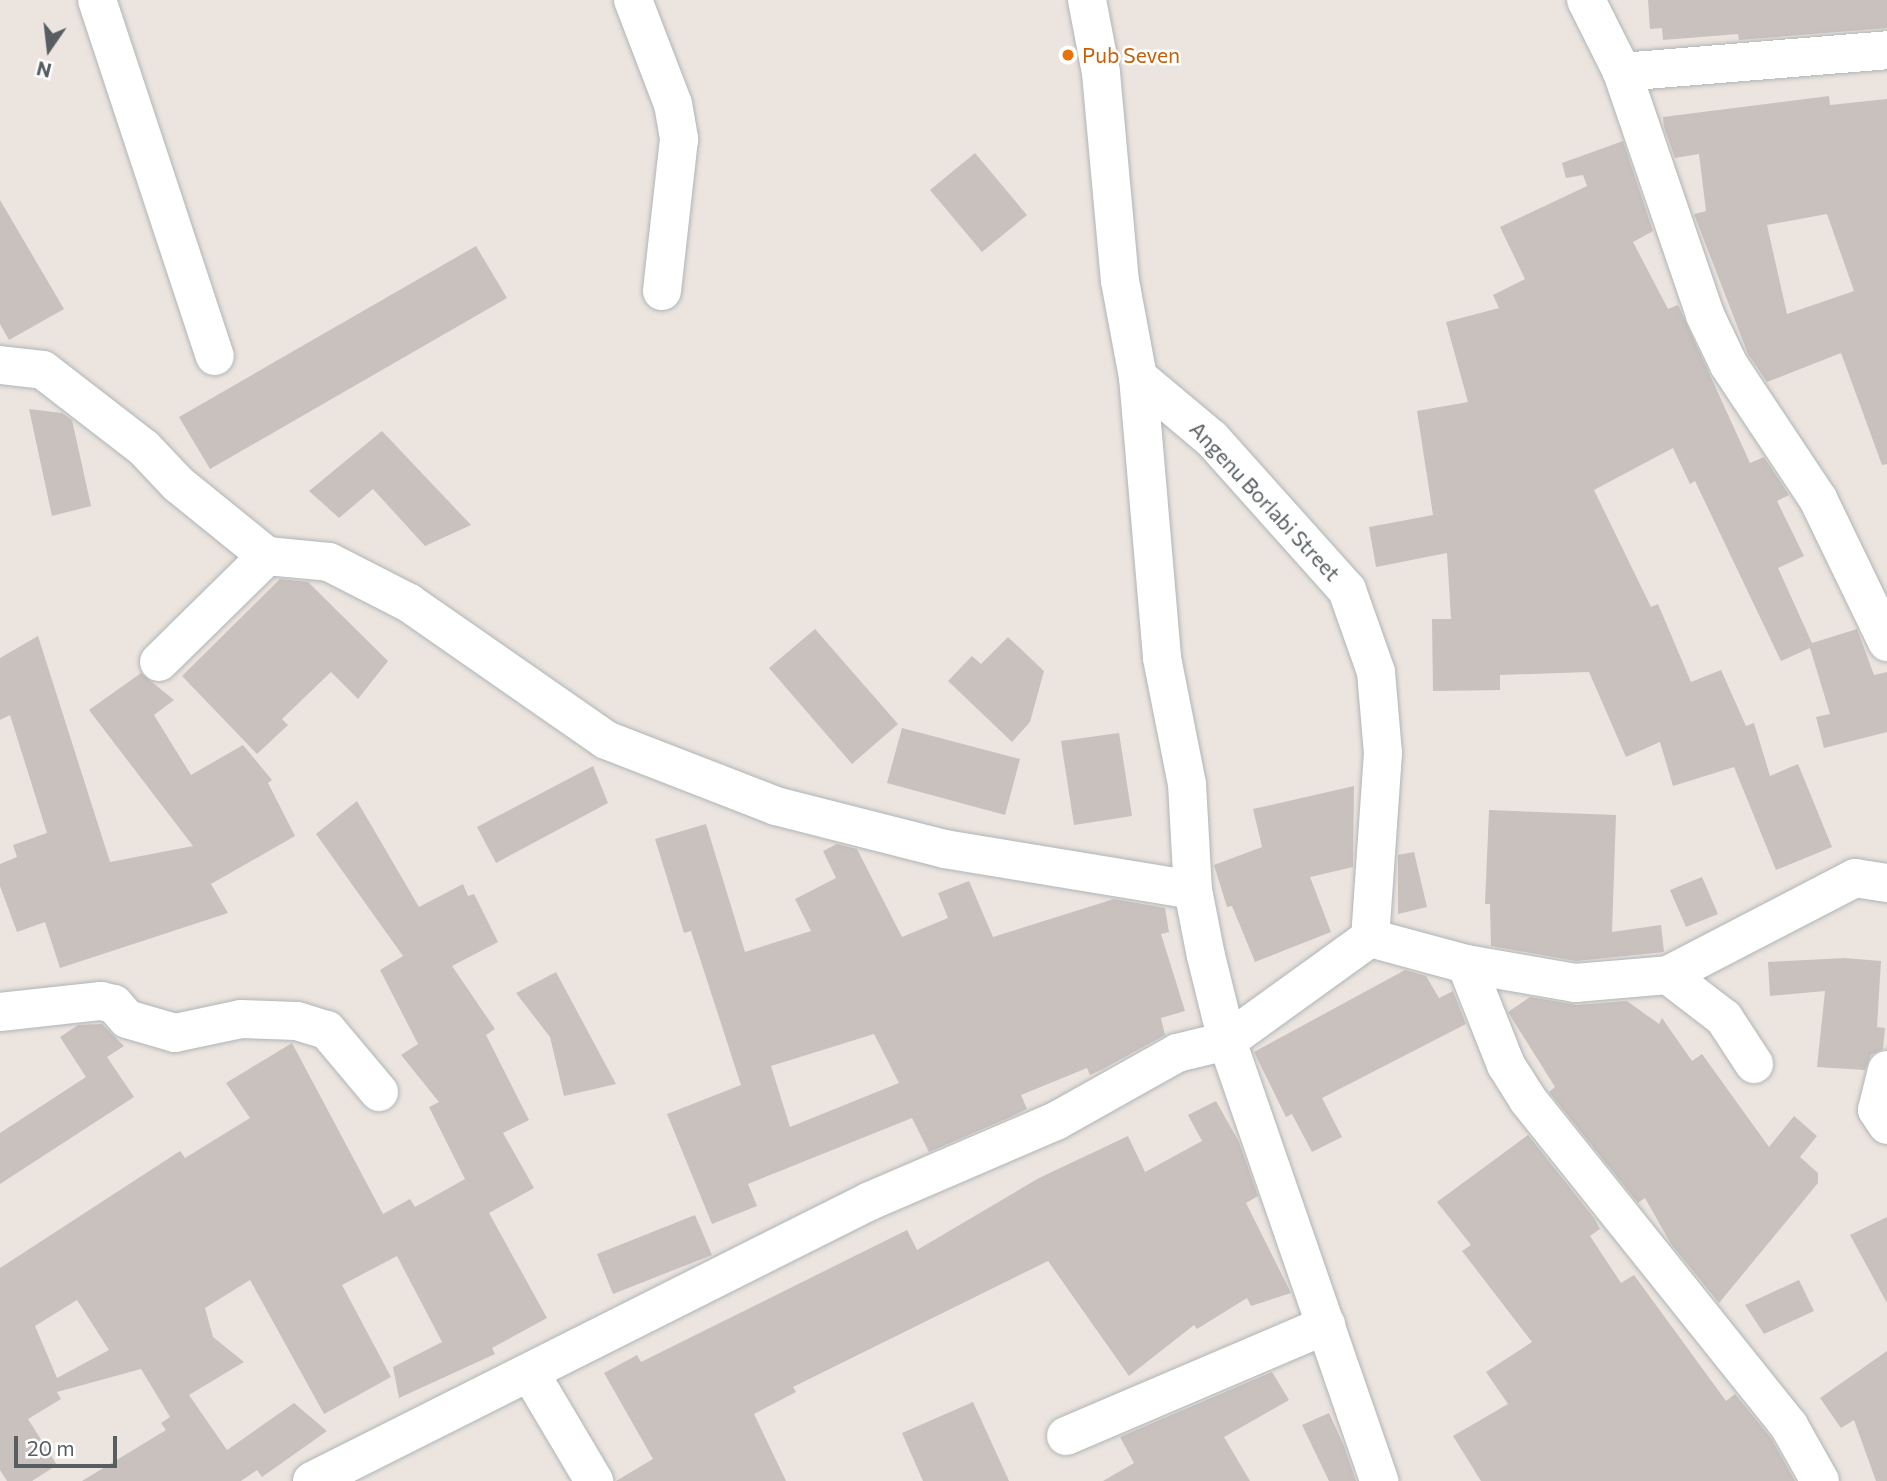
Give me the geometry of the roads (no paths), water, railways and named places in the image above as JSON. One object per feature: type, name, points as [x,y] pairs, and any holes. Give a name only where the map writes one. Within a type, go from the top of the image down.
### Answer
[{"type":"street","points":[[97,0],[215,356]]},
{"type":"street","points":[[633,0],[673,104],[678,139],[662,291]]},
{"type":"street","points":[[1087,0],[1101,73],[1120,281],[1138,377],[1162,658],[1186,784],[1193,890],[1227,1041],[1379,1481]]},
{"type":"street","points":[[1586,0],[1622,72],[1705,315],[1755,407],[1818,499],[1887,642]]},
{"type":"street","points":[[1622,72],[1887,50]]},
{"type":"street","points":[[0,365],[43,370],[144,448],[178,484],[267,556],[329,562],[409,603],[606,740],[776,806],[945,849],[1193,890]]},
{"type":"street","name":"Angenu Borlabi Street","points":[[1138,377],[1212,439],[1347,590],[1376,672],[1383,753],[1370,938]]},
{"type":"street","points":[[159,662],[267,556]]},
{"type":"street","points":[[312,1481],[870,1201],[1056,1121],[1177,1053],[1227,1041],[1370,938],[1466,964],[1575,983],[1668,975],[1854,878],[1887,883]]},
{"type":"street","points":[[1466,964],[1506,1065],[1528,1100],[1789,1426],[1819,1481]]},
{"type":"street","points":[[1668,975],[1724,1018],[1754,1064]]},
{"type":"street","points":[[0,1012],[101,1001],[114,1004],[127,1019],[175,1033],[241,1019],[297,1021],[327,1030],[379,1092]]},
{"type":"street","points":[[1887,1070],[1877,1110],[1887,1125]]},
{"type":"street","points":[[1066,1436],[1326,1325]]},
{"type":"street","points":[[530,1373],[594,1481]]},
{"type":"place","name":"Pub Seven","points":[[1068,55]]}]
